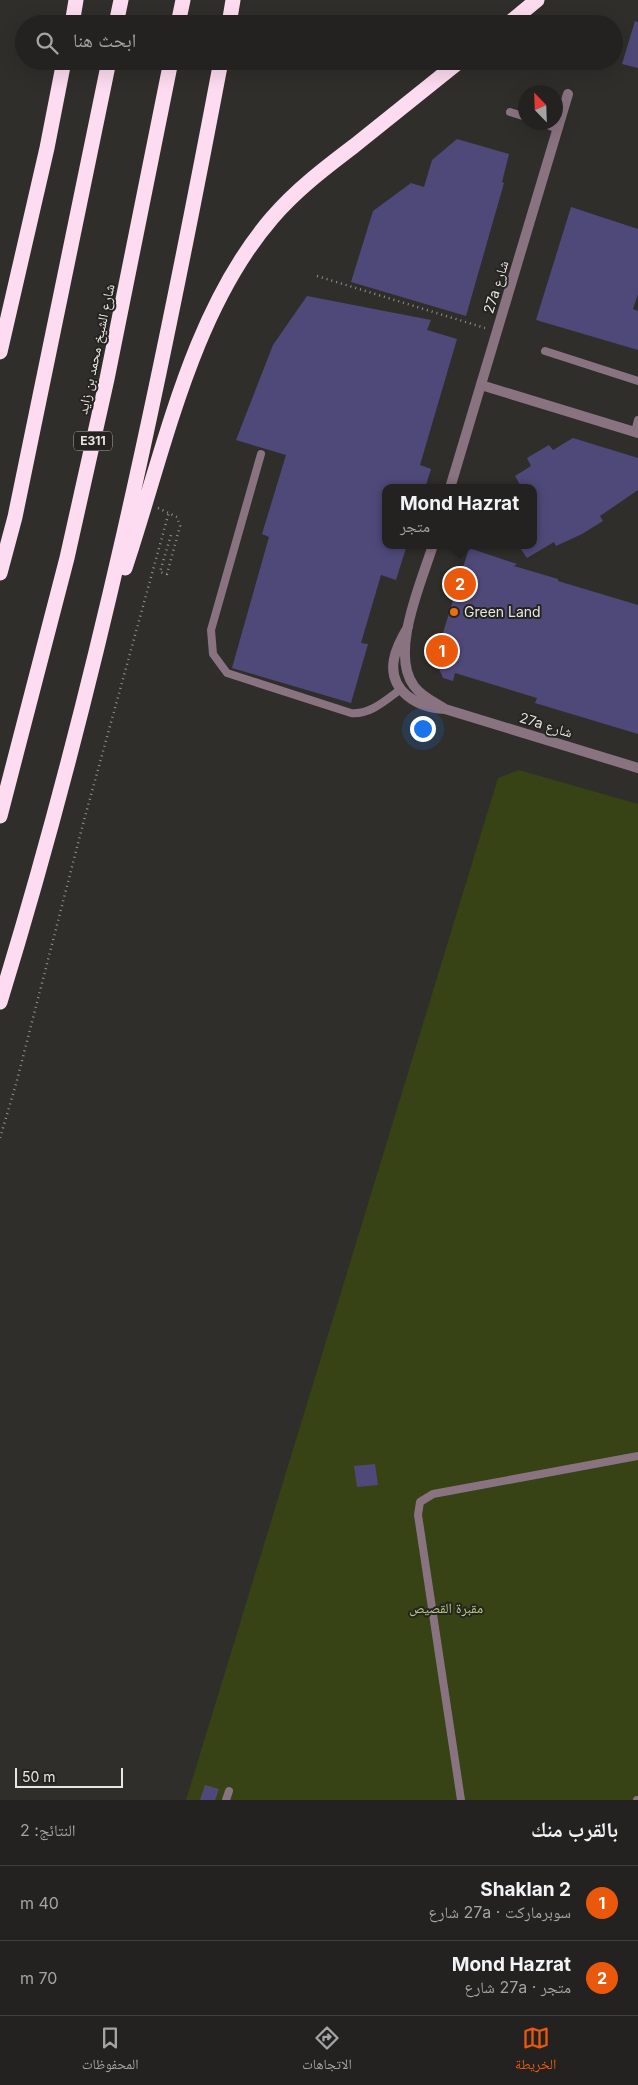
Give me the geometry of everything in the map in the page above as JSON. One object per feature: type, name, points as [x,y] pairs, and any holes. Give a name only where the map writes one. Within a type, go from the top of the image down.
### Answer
[{"type":"highway","points":[[74,15],[76,0]]},
{"type":"highway","points":[[118,15],[121,0]]},
{"type":"highway","points":[[180,15],[183,0]]},
{"type":"highway","points":[[230,15],[233,0]]},
{"type":"highway","points":[[519,15],[537,0]]},
{"type":"highway","points":[[0,352],[47,148],[62,70]]},
{"type":"highway","points":[[0,573],[15,517],[107,70]]},
{"type":"highway","name":"شارع الشيخ محمد بن زايد","points":[[0,816],[67,558],[107,380],[168,70]]},
{"type":"highway","points":[[0,1002],[34,886],[107,616],[195,201],[219,70]]},
{"type":"highway","points":[[107,616],[122,580],[200,338],[219,296],[244,255],[272,218],[305,184],[449,70]]},
{"type":"street","name":"27a شارع","points":[[563,112],[568,94]]},
{"type":"street","name":"27a شارع","points":[[451,484],[558,130]]},
{"type":"street","points":[[481,385],[636,432]]},
{"type":"street","name":"27a شارع","points":[[432,549],[408,627],[404,662],[410,680],[419,692],[445,709],[638,768]]},
{"type":"street","name":"27a شارع","points":[[408,627],[400,641],[393,662],[394,676],[401,689],[419,705],[432,709],[445,709]]},
{"type":"lane","points":[[510,112],[518,114]]},
{"type":"lane","points":[[545,351],[638,381]]},
{"type":"lane","points":[[636,432],[638,420]]},
{"type":"lane","points":[[261,454],[211,630],[211,646],[216,661],[233,677],[351,713],[371,710],[401,689]]},
{"type":"lane","points":[[461,1800],[418,1515],[420,1502],[433,1494],[638,1456]]},
{"type":"lane","points":[[226,1800],[229,1791]]},
{"type":"path","points":[[317,276],[497,332]]},
{"type":"path","points":[[146,502],[177,517],[180,526],[167,574],[160,572],[171,535]]},
{"type":"path","points":[[0,1138],[19,1075],[83,824],[168,512]]},
{"type":"green space","name":"مقبرة القصيص","points":[[519,770],[638,804],[638,1800],[186,1800],[498,778]]},
{"type":"building","points":[[635,21],[638,22],[638,68],[623,64]]},
{"type":"building","points":[[457,139],[509,154],[502,182],[504,183],[466,316],[351,282],[373,211],[411,183],[424,187],[432,160]]},
{"type":"building","points":[[571,207],[638,229],[638,294],[633,309],[638,311],[638,350],[536,320]]},
{"type":"building","points":[[307,296],[431,320],[427,330],[457,339],[420,465],[431,469],[426,484],[382,484],[382,549],[406,549],[396,580],[381,575],[361,643],[368,644],[351,703],[232,668],[269,537],[262,534],[286,455],[236,440],[273,345]]},
{"type":"building","points":[[573,438],[638,458],[638,490],[600,516],[603,521],[582,534],[556,546],[554,542],[527,558],[521,549],[537,549],[537,484],[520,484],[515,476],[531,466],[527,458],[549,445],[553,450]]},
{"type":"building","points":[[469,549],[517,564],[514,566],[558,579],[558,581],[638,605],[638,734],[535,703],[537,698],[455,673],[453,681],[443,678],[435,659]]},
{"type":"building","points":[[375,1464],[378,1485],[357,1487],[354,1466]]},
{"type":"building","points":[[205,1785],[219,1789],[215,1800],[200,1800]]},
{"type":"place","name":"Mond Hazrat","points":[[460,584]]},
{"type":"place","name":"Green Land","points":[[454,612]]},
{"type":"place","name":"Shaklan 2","points":[[442,651]]}]
